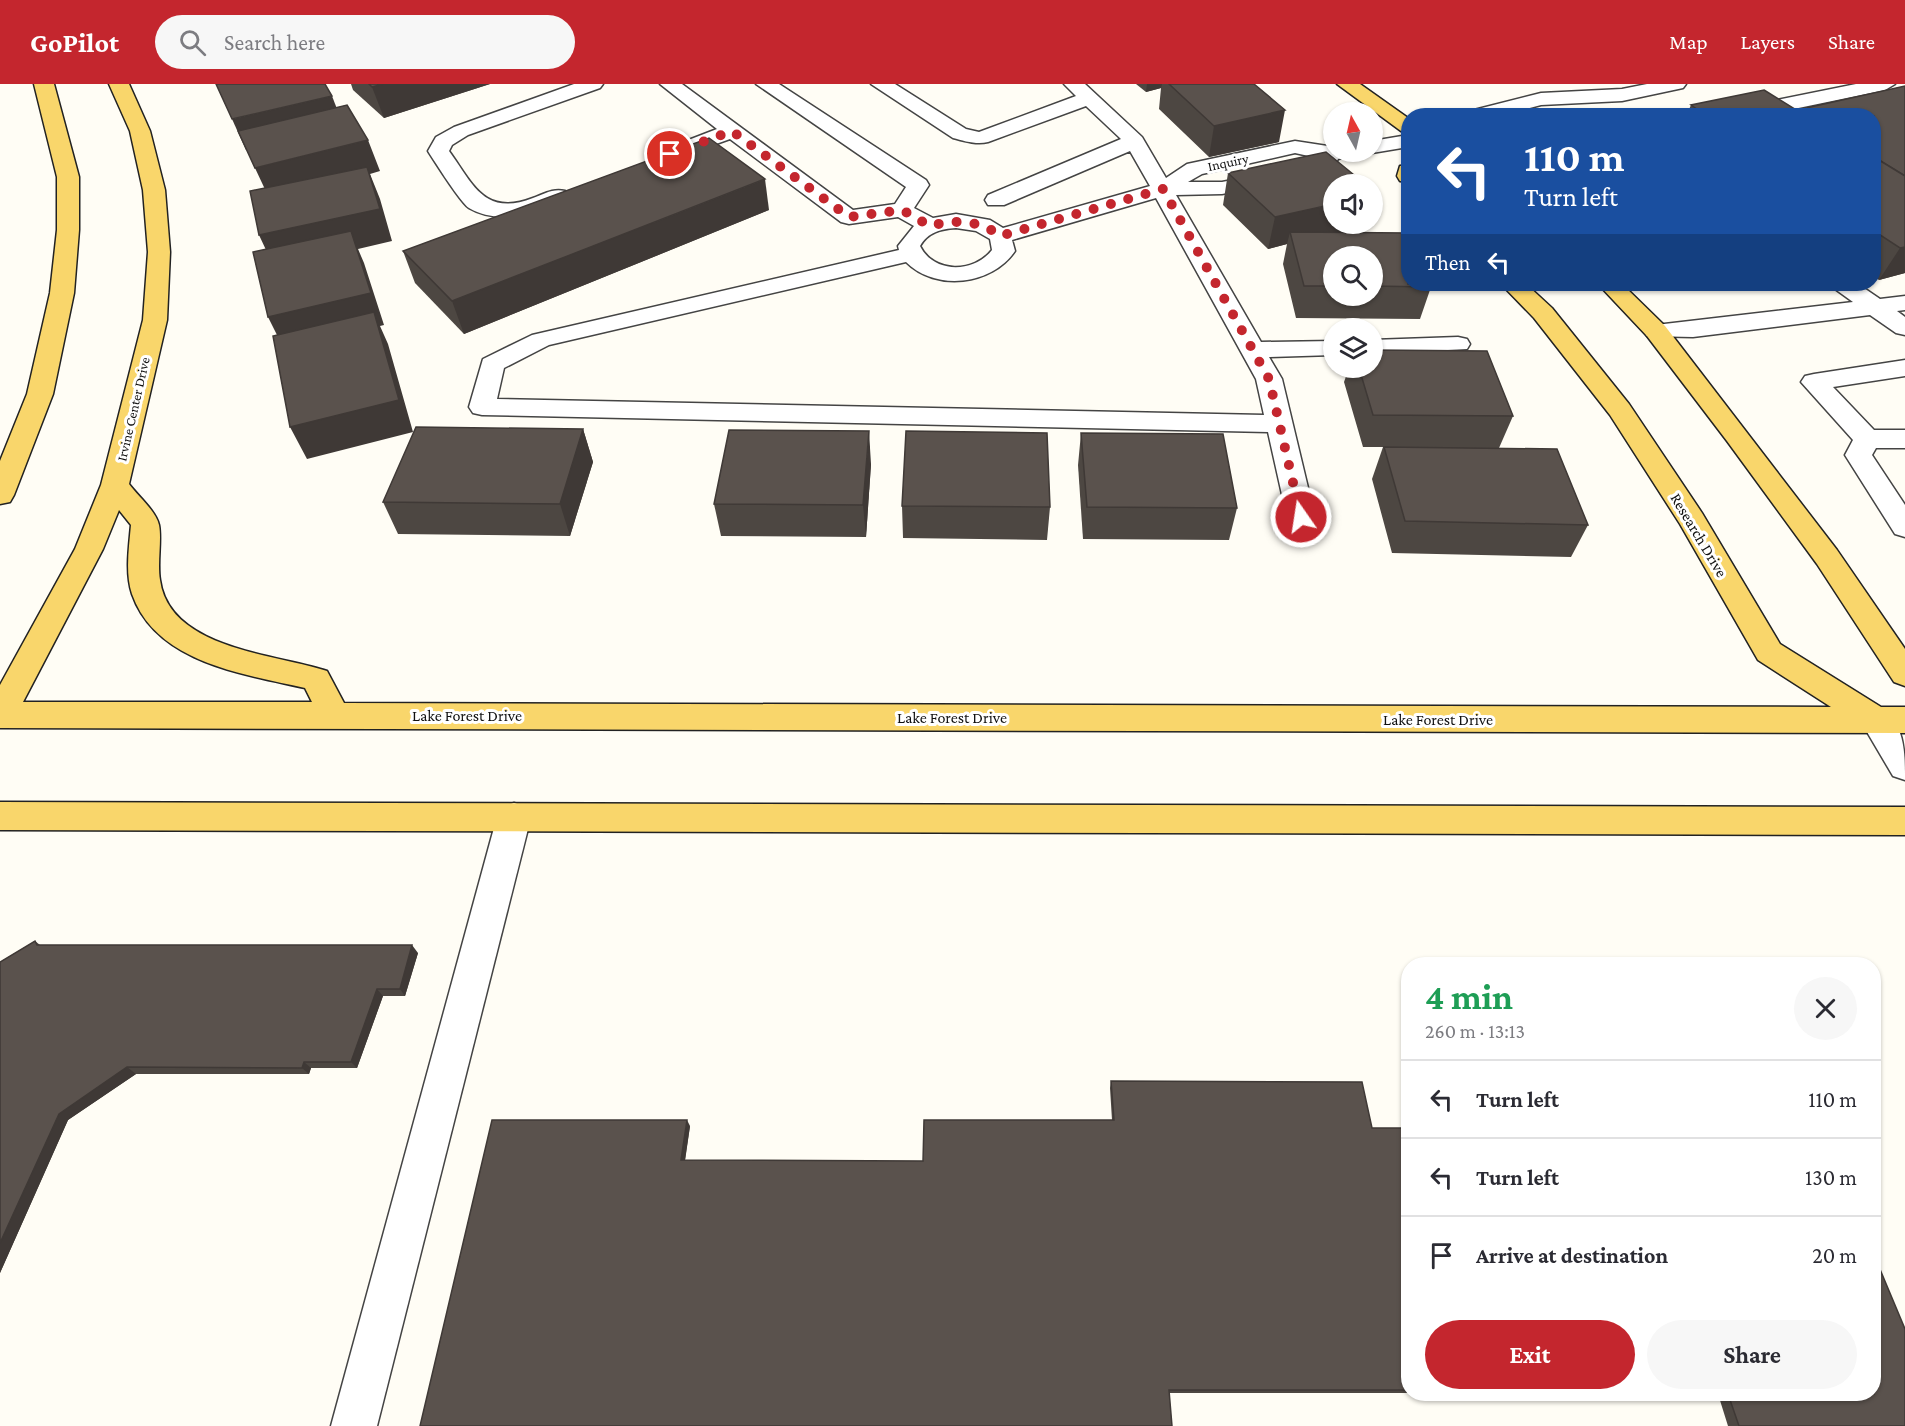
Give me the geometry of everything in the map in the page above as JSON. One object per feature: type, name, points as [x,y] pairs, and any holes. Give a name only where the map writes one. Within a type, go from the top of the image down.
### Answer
[{"type":"main road","points":[[0,495],[40,394],[62,293],[68,230],[68,177],[44,84]]},
{"type":"main road","name":"Irvine Center Drive","points":[[0,714],[89,549],[115,485],[154,320],[159,252],[154,190],[140,130],[119,84]]},
{"type":"main road","points":[[1347,84],[1401,122]]},
{"type":"main road","name":"Research Drive","points":[[1520,291],[1543,313],[1620,411],[1692,520],[1769,652],[1891,720]]},
{"type":"main road","points":[[1616,291],[1656,331],[1827,557],[1905,676],[1891,720]]},
{"type":"main road","points":[[115,485],[146,524],[142,563],[148,596],[164,623],[192,644],[243,661],[316,679],[335,715]]},
{"type":"main road","name":"Lake Forest Drive","points":[[0,714],[1891,720]]},
{"type":"main road","points":[[0,816],[1905,821]]},
{"type":"street","points":[[579,188],[524,209],[488,208],[476,203],[438,152],[443,141],[461,132],[593,84]]},
{"type":"street","points":[[670,84],[849,217],[902,210],[930,226]]},
{"type":"street","points":[[766,84],[918,186],[902,210]]},
{"type":"street","points":[[881,84],[960,134],[981,138],[1082,91],[1135,141],[1269,379],[1301,517]]},
{"type":"street","points":[[1505,108],[1541,99],[1591,91],[1622,95],[1676,84]]},
{"type":"street","points":[[1767,108],[1885,84]]},
{"type":"street","points":[[1580,108],[1591,91]]},
{"type":"street","points":[[1591,91],[1606,108]]},
{"type":"street","points":[[644,164],[732,131]]},
{"type":"street","points":[[996,200],[1135,141]]},
{"type":"street","points":[[1383,145],[1401,142]]},
{"type":"street","name":"Inquiry","points":[[1000,236],[1163,189],[1222,188],[1322,169],[1329,162]]},
{"type":"street","points":[[969,222],[993,230],[1000,236],[1004,251],[1000,259],[977,271],[962,273],[932,270],[911,254],[909,246],[912,238],[930,226],[969,222]]},
{"type":"street","points":[[911,254],[541,340],[492,364],[482,407],[1279,424]]},
{"type":"street","points":[[1853,291],[1905,328]]},
{"type":"street","points":[[1656,331],[1693,330],[1905,303]]},
{"type":"street","points":[[1383,347],[1458,344]]},
{"type":"street","points":[[1253,350],[1323,348]]},
{"type":"street","points":[[1905,368],[1814,382],[1867,439],[1905,439]]},
{"type":"street","points":[[1867,439],[1858,455],[1905,527]]},
{"type":"street","points":[[1891,720],[1905,767]]},
{"type":"street","points":[[354,1426],[514,817]]},
{"type":"building","points":[[216,84],[325,84],[332,96],[232,119]]},
{"type":"building","points":[[1169,84],[1254,84],[1285,110],[1214,126]]},
{"type":"building","points":[[1905,86],[1905,176],[1881,161],[1881,108],[1806,108]]},
{"type":"building","points":[[1764,90],[1793,108],[1695,108],[1691,105]]},
{"type":"building","points":[[347,105],[368,140],[255,168],[238,131]]},
{"type":"building","points":[[709,138],[765,179],[452,301],[403,251]]},
{"type":"building","points":[[1323,153],[1323,162],[1338,162],[1353,174],[1323,174],[1323,206],[1275,217],[1228,173]]},
{"type":"building","points":[[1881,161],[1905,176],[1905,247],[1900,248],[1881,236]]},
{"type":"building","points":[[367,167],[380,209],[259,235],[250,191]]},
{"type":"building","points":[[351,231],[371,293],[268,317],[253,252]]},
{"type":"building","points":[[1290,232],[1401,233],[1401,286],[1383,286],[1383,246],[1323,246],[1323,286],[1304,286]]},
{"type":"building","points":[[374,312],[399,400],[290,427],[273,336]]},
{"type":"building","points":[[1383,350],[1487,351],[1513,416],[1373,415],[1362,378],[1383,378]]},
{"type":"building","points":[[416,427],[583,429],[560,504],[383,502]]},
{"type":"building","points":[[729,430],[869,431],[863,505],[714,504]]},
{"type":"building","points":[[906,431],[1047,433],[1050,507],[902,506]]},
{"type":"building","points":[[1081,433],[1223,434],[1237,508],[1087,507]]},
{"type":"building","points":[[1384,447],[1557,449],[1588,525],[1405,521]]},
{"type":"building","points":[[35,941],[37,945],[412,945],[400,989],[377,989],[351,1062],[304,1062],[302,1068],[127,1067],[59,1114],[0,1243],[0,962]]},
{"type":"building","points":[[1111,1081],[1362,1082],[1372,1128],[1401,1128],[1401,1390],[1169,1390],[1172,1426],[420,1426],[492,1120],[687,1120],[681,1160],[923,1161],[924,1120],[1114,1120]]},
{"type":"building","points":[[1881,1272],[1905,1329],[1905,1426],[1739,1426],[1730,1401],[1881,1401]]},
{"type":"route","points":[[670,154],[732,131],[849,217],[902,210],[930,226],[956,221],[969,222],[982,225],[1000,236],[1163,189],[1269,379],[1301,517]]}]
